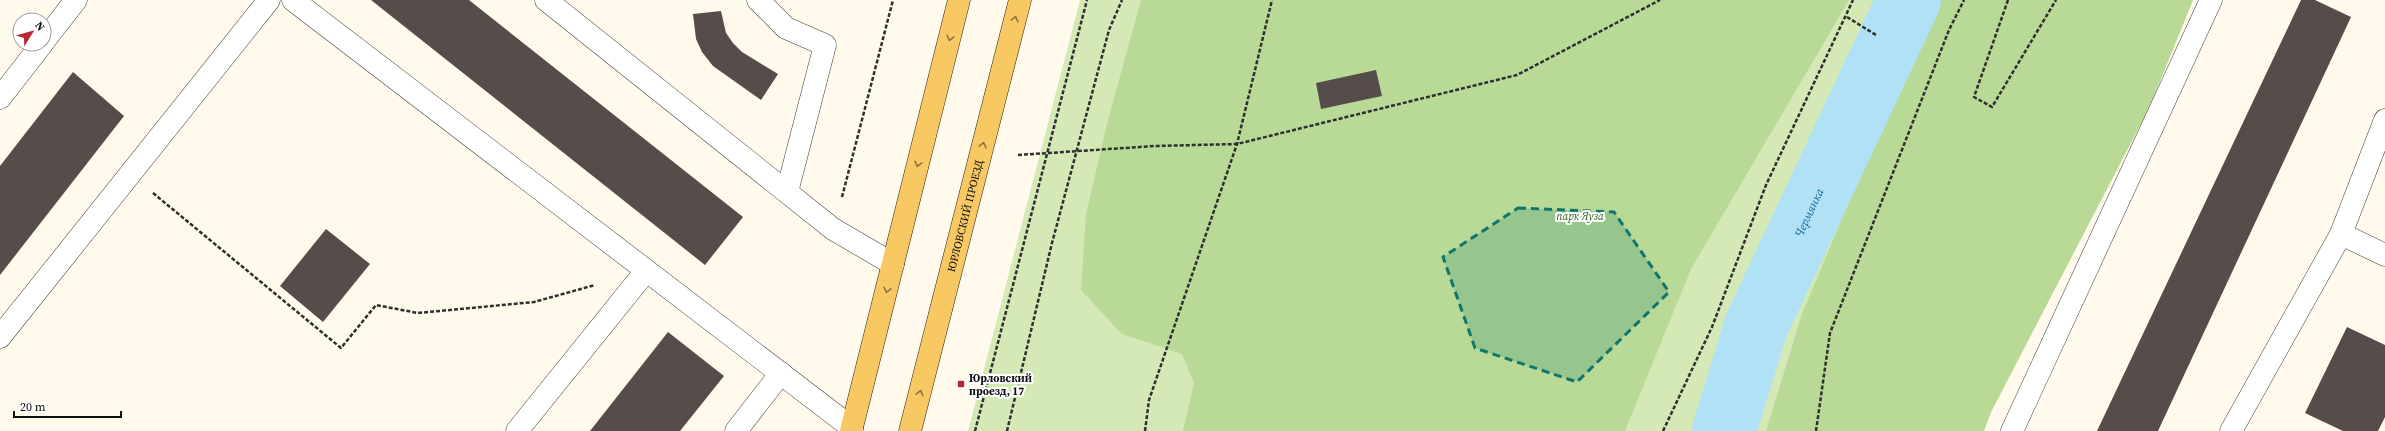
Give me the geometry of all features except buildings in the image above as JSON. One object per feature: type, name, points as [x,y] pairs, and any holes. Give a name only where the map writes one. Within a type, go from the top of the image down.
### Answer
[{"type":"main road","points":[[852,430],[959,0]]},
{"type":"main road","name":"ЮРЛОВСКИЙ ПРОЕЗД","points":[[910,431],[1020,0]]},
{"type":"lane","points":[[52,31],[76,0]]},
{"type":"lane","points":[[0,337],[269,0]]},
{"type":"lane","points":[[293,0],[781,373],[852,430]]},
{"type":"lane","points":[[546,0],[834,229],[893,264]]},
{"type":"lane","points":[[758,0],[786,28],[825,45],[787,192]]},
{"type":"lane","points":[[2012,431],[2211,0]]},
{"type":"lane","points":[[0,98],[36,52]]},
{"type":"lane","points":[[2231,431],[2341,234],[2385,120]]},
{"type":"lane","points":[[2341,234],[2385,255]]},
{"type":"lane","points":[[517,431],[646,271]]},
{"type":"lane","points":[[736,431],[781,373]]},
{"type":"path","points":[[834,229],[893,0]]},
{"type":"path","points":[[975,431],[1046,153],[1087,0]]},
{"type":"path","points":[[1007,431],[1052,244],[1109,30],[1122,0]]},
{"type":"path","points":[[1145,431],[1149,400],[1237,144],[1272,0]]},
{"type":"path","points":[[1018,154],[1077,150],[1237,144],[1517,75],[1660,0]]},
{"type":"path","points":[[1663,431],[1712,327],[1766,185],[1847,17],[1853,0]]},
{"type":"path","points":[[1816,431],[1830,333],[1949,30],[1964,0]]},
{"type":"path","points":[[2008,0],[1974,97],[1992,106],[2056,0]]},
{"type":"path","points":[[1847,17],[1876,35]]},
{"type":"path","points":[[130,174],[341,348],[376,305],[418,313],[534,302],[601,283]]},
{"type":"highlighted area","points":[[1518,208],[1614,212],[1669,292],[1577,382],[1475,348],[1443,257]]},
{"type":"green space","name":"парк Яуза","points":[[1080,0],[2193,0],[2149,108],[1991,412],[1984,431],[968,431]]},
{"type":"green space","points":[[1141,0],[1849,0],[1691,269],[1625,431],[1183,431],[1194,383],[1182,354],[1122,334],[1081,290],[1086,214],[1107,124]]},
{"type":"green space","points":[[1933,0],[2193,0],[2149,108],[1991,412],[1984,431],[1766,431],[1802,314]]},
{"type":"waterway","name":"Чермянка","points":[[1724,431],[1756,326],[1909,0]]},
{"type":"place","name":"Юрловский проезд, 17","points":[[961,384]]}]
